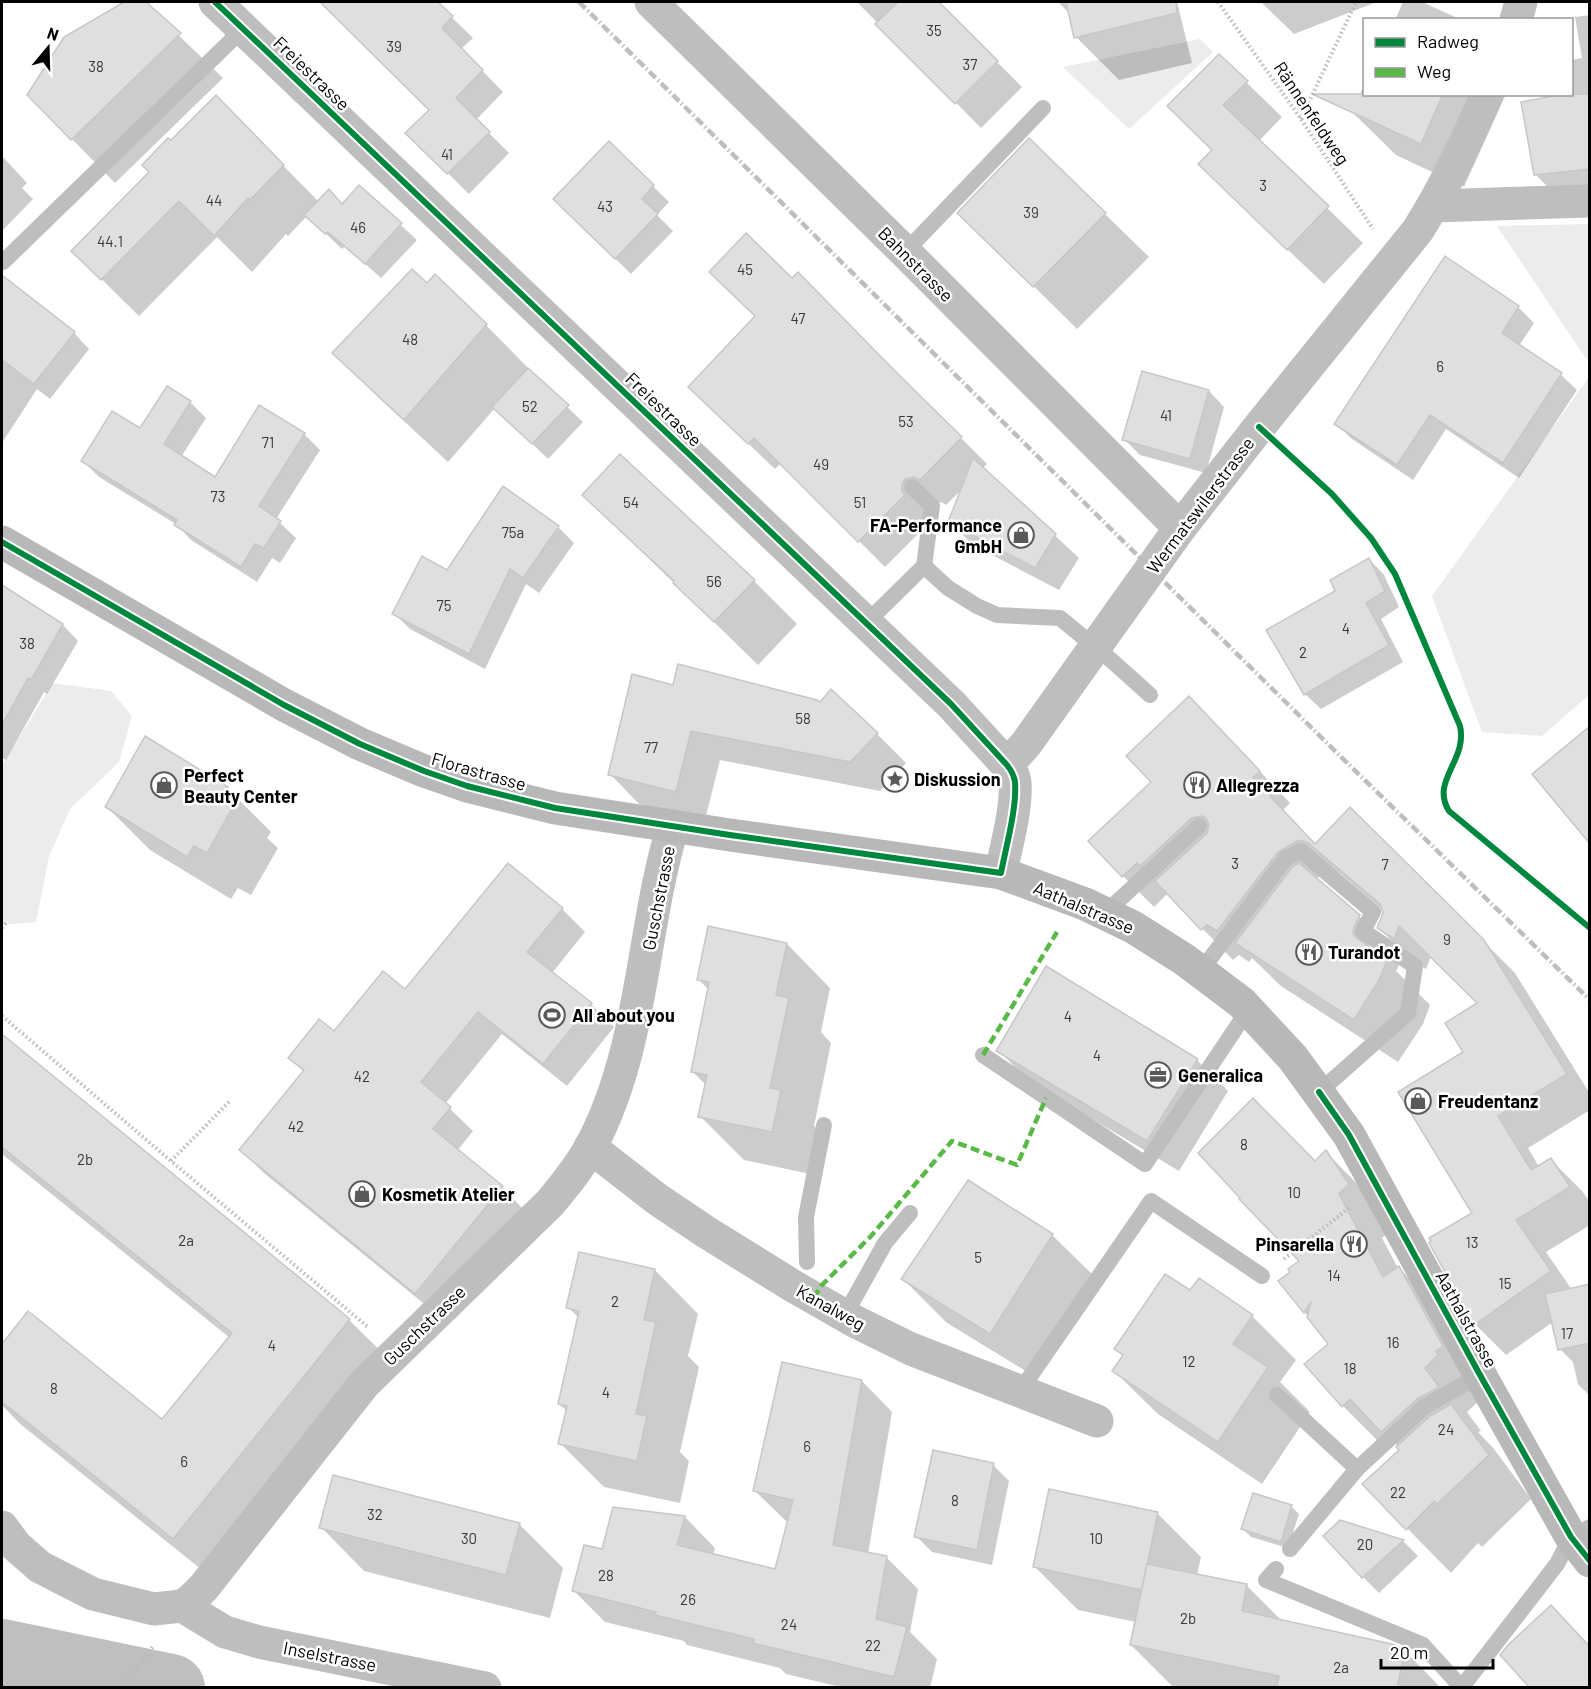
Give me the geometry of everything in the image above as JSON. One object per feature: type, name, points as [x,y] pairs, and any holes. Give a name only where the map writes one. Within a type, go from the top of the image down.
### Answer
[{"type":"main road","name":"Florastrasse","points":[[2,543],[284,705],[360,744],[467,786],[550,807],[1001,873]]},
{"type":"main road","name":"Aathalstrasse","points":[[1001,873],[1105,913],[1133,927],[1185,960],[1242,1003],[1293,1058],[1349,1135],[1480,1375],[1583,1542]]},
{"type":"street","name":"Freiestrasse","points":[[215,2],[951,704],[1007,765],[1015,781],[1014,804],[1001,873]]},
{"type":"street","name":"Bahnstrasse","points":[[651,2],[905,252],[1180,528]]},
{"type":"street","points":[[1517,18],[1521,2]]},
{"type":"street","name":"Wermatswilerstrasse","points":[[1007,765],[1026,744],[1180,528],[1418,230],[1433,207],[1486,96]]},
{"type":"street","points":[[1433,207],[1590,201]]},
{"type":"street","name":"Guschstrasse","points":[[182,1606],[204,1587],[364,1384],[550,1203],[574,1174],[591,1147],[608,1110],[634,1022],[663,859],[673,825]]},
{"type":"street","name":"Kanalweg","points":[[591,1147],[657,1199],[706,1232],[845,1315],[910,1349],[1097,1420]]},
{"type":"street","points":[[2,1527],[16,1546],[40,1567],[93,1594],[154,1609],[182,1606]]},
{"type":"street","name":"Inselstrasse","points":[[182,1606],[225,1632],[259,1642],[485,1688]]},
{"type":"lane","points":[[3,262],[243,28]]},
{"type":"lane","points":[[905,252],[1043,108]]},
{"type":"lane","points":[[866,623],[924,566],[932,506],[912,487]]},
{"type":"lane","points":[[924,566],[948,588],[997,615],[1060,618],[1150,696]]},
{"type":"lane","points":[[1105,913],[1199,826]]},
{"type":"lane","points":[[1200,972],[1286,858],[1301,851],[1373,912],[1363,931],[1415,966],[1408,1013],[1318,1092]]},
{"type":"lane","points":[[983,1055],[1145,1164],[1248,1010]]},
{"type":"lane","points":[[807,1262],[806,1217],[824,1125]]},
{"type":"lane","points":[[1020,1391],[1151,1201],[1262,1276]]},
{"type":"lane","points":[[845,1315],[885,1243],[910,1213]]},
{"type":"lane","points":[[1290,1549],[1357,1469],[1424,1407],[1480,1375]]},
{"type":"lane","points":[[1277,1395],[1357,1469]]},
{"type":"lane","points":[[1276,1569],[1266,1580],[1423,1645],[1462,1687],[1557,1564],[1583,1542]]},
{"type":"path","points":[[1301,119],[1356,2]]},
{"type":"path","points":[[2,928],[6,922]]},
{"type":"path","points":[[2,1016],[397,1352]]},
{"type":"path","points":[[171,1161],[229,1102]]},
{"type":"path","points":[[1262,1276],[1350,1207]]},
{"type":"path","points":[[122,1688],[159,1639]]},
{"type":"shaded area","points":[[1200,39],[1213,52],[1129,129],[1063,67]]},
{"type":"shaded area","points":[[1590,224],[1589,363],[1497,226]]},
{"type":"shaded area","points":[[1589,377],[1589,695],[1542,736],[1482,732],[1432,596]]},
{"type":"shaded area","points":[[53,683],[111,691],[132,716],[119,762],[70,809],[49,856],[36,922],[2,925],[2,765]]},
{"type":"building","points":[[124,2],[146,2],[181,33],[71,140],[27,95],[64,37]]},
{"type":"building","points":[[320,2],[438,2],[453,16],[442,28],[483,70],[456,98],[490,132],[447,174],[405,133],[429,110]]},
{"type":"building","points":[[898,2],[939,2],[998,61],[955,104],[875,24]]},
{"type":"building","points":[[1066,2],[1176,2],[1177,13],[1074,38]]},
{"type":"building","points":[[1219,54],[1248,81],[1223,105],[1329,206],[1287,250],[1198,164],[1212,150],[1167,106]]},
{"type":"building","points":[[1312,94],[1442,96],[1421,144]]},
{"type":"building","points":[[1590,94],[1590,169],[1534,175],[1521,102],[1552,96]]},
{"type":"building","points":[[216,95],[284,165],[250,200],[248,198],[214,236],[179,201],[101,280],[71,251],[149,172],[142,165]]},
{"type":"building","points":[[1029,138],[1106,213],[1033,287],[957,213]]},
{"type":"building","points":[[609,141],[654,185],[642,199],[658,214],[615,259],[553,199]]},
{"type":"building","points":[[359,185],[402,223],[365,264],[304,215],[329,189],[342,204]]},
{"type":"building","points":[[746,233],[792,278],[798,272],[962,437],[920,480],[914,477],[905,479],[902,491],[905,495],[858,542],[754,438],[748,444],[688,387],[755,316],[709,272]]},
{"type":"building","points":[[1445,256],[1519,306],[1502,333],[1562,373],[1503,463],[1430,415],[1397,465],[1334,424]]},
{"type":"building","points":[[412,269],[427,283],[435,274],[487,324],[404,420],[332,353]]},
{"type":"building","points":[[2,275],[75,332],[34,384],[2,360]]},
{"type":"building","points":[[528,368],[569,405],[532,444],[492,407]]},
{"type":"building","points":[[1142,371],[1209,390],[1190,459],[1122,440]]},
{"type":"building","points":[[167,386],[191,401],[164,444],[215,477],[259,405],[305,433],[259,506],[281,521],[264,548],[255,544],[241,567],[174,525],[177,520],[81,461],[112,411],[140,428]]},
{"type":"building","points":[[620,454],[755,580],[714,622],[673,583],[674,581],[582,495]]},
{"type":"building","points":[[973,458],[1056,534],[1035,568],[948,522]]},
{"type":"building","points":[[503,486],[559,526],[523,578],[510,569],[469,654],[392,614],[422,556],[447,570]]},
{"type":"building","points":[[1369,558],[1385,591],[1366,603],[1389,645],[1304,695],[1266,630],[1335,591],[1330,580]]},
{"type":"building","points":[[2,585],[63,624],[31,680],[28,678],[2,725]]},
{"type":"building","points":[[678,664],[820,702],[831,689],[878,733],[850,762],[691,731],[676,792],[608,775],[632,674],[673,685]]},
{"type":"building","points":[[1189,696],[1260,771],[1253,778],[1315,844],[1350,807],[1484,940],[1567,1074],[1498,1116],[1531,1170],[1551,1158],[1570,1187],[1516,1220],[1551,1271],[1474,1325],[1429,1243],[1431,1241],[1429,1238],[1472,1213],[1398,1092],[1463,1052],[1445,1023],[1477,1003],[1399,926],[1394,939],[1377,928],[1383,913],[1380,904],[1308,843],[1297,841],[1278,852],[1217,931],[1207,925],[1201,930],[1155,881],[1207,833],[1209,824],[1206,818],[1202,816],[1192,818],[1140,866],[1137,863],[1122,877],[1088,841],[1151,782],[1126,756]]},
{"type":"building","points":[[1590,726],[1590,844],[1532,774]]},
{"type":"building","points":[[145,736],[228,787],[222,797],[235,803],[207,853],[194,846],[187,857],[105,807]]},
{"type":"building","points":[[508,863],[563,908],[527,952],[592,1003],[543,1064],[478,1012],[421,1082],[451,1107],[433,1129],[503,1186],[415,1294],[239,1150],[304,1070],[288,1058],[319,1019],[334,1031],[383,971],[405,989]]},
{"type":"building","points":[[1299,863],[1360,915],[1354,927],[1354,936],[1387,960],[1379,980],[1354,1020],[1235,943],[1293,866]]},
{"type":"building","points":[[708,926],[787,943],[776,995],[789,998],[770,1088],[781,1090],[772,1132],[698,1117],[707,1075],[691,1072],[709,982],[697,980]]},
{"type":"building","points":[[1046,966],[1198,1059],[1147,1141],[996,1051]]},
{"type":"building","points":[[2,1034],[350,1319],[173,1539],[2,1402],[2,1344],[28,1311],[162,1419],[232,1333],[2,1147]]},
{"type":"building","points":[[1253,1098],[1315,1161],[1326,1150],[1349,1184],[1339,1194],[1383,1277],[1399,1266],[1443,1346],[1436,1351],[1438,1355],[1425,1368],[1439,1387],[1417,1399],[1381,1432],[1350,1399],[1342,1407],[1304,1364],[1328,1344],[1307,1317],[1311,1302],[1304,1313],[1278,1281],[1299,1261],[1198,1153]]},
{"type":"building","points":[[968,1180],[1053,1234],[990,1334],[901,1279]]},
{"type":"building","points":[[579,1252],[655,1269],[644,1320],[656,1322],[636,1414],[647,1416],[637,1461],[558,1444],[567,1406],[558,1404],[579,1311],[566,1308]]},
{"type":"building","points":[[1165,1274],[1190,1290],[1199,1278],[1253,1315],[1233,1344],[1268,1367],[1218,1442],[1112,1371],[1123,1355],[1114,1349]]},
{"type":"building","points":[[1590,1284],[1590,1343],[1558,1350],[1545,1294]]},
{"type":"building","points":[[782,1362],[862,1380],[833,1545],[887,1556],[876,1619],[907,1627],[894,1677],[753,1643],[754,1639],[655,1615],[656,1612],[572,1591],[584,1545],[602,1549],[613,1507],[685,1516],[677,1545],[775,1569],[793,1500],[753,1491]]},
{"type":"building","points":[[1451,1404],[1489,1455],[1437,1504],[1434,1501],[1406,1530],[1362,1484],[1399,1450],[1396,1447],[1430,1416]]},
{"type":"building","points":[[933,1450],[994,1463],[977,1550],[914,1537]]},
{"type":"building","points":[[333,1475],[520,1523],[506,1575],[319,1528]]},
{"type":"building","points":[[1049,1489],[1158,1512],[1142,1590],[1033,1567]]},
{"type":"building","points":[[1253,1493],[1292,1505],[1281,1542],[1241,1529]]},
{"type":"building","points":[[1340,1520],[1404,1540],[1362,1578],[1323,1536]]},
{"type":"building","points":[[1147,1564],[1247,1584],[1242,1611],[1392,1644],[1405,1649],[1397,1688],[1277,1688],[1279,1676],[1130,1645]]},
{"type":"building","points":[[1551,1605],[1590,1647],[1590,1688],[1530,1688],[1500,1655]]},
{"type":"waterway","points":[[2,1653],[171,1688]]},
{"type":"railway","points":[[579,2],[1333,749],[1590,1000]]},
{"type":"marked path","points":[[983,1055],[1057,932]]},
{"type":"marked path","points":[[814,1298],[821,1286],[871,1236],[952,1141],[1017,1165],[1046,1098]]},
{"type":"cycle path","points":[[2,542],[284,705],[360,744],[467,786],[555,808],[1001,873],[1013,816],[1015,793],[1014,777],[1007,765],[951,704],[215,2]]},
{"type":"cycle path","points":[[1259,427],[1332,494],[1371,538],[1395,574],[1460,726],[1459,749],[1444,790],[1444,800],[1449,811],[1590,928]]},
{"type":"cycle path","points":[[1319,1092],[1349,1135],[1571,1537],[1590,1561]]},
{"type":"place","name":"FA-Performance GmbH","points":[[1021,535]]},
{"type":"place","name":"Diskussion","points":[[895,779]]},
{"type":"place","name":"Perfect Beauty Center","points":[[164,785]]},
{"type":"place","name":"Allegrezza","points":[[1197,785]]},
{"type":"place","name":"Turandot","points":[[1309,952]]},
{"type":"place","name":"All about you","points":[[552,1015]]},
{"type":"place","name":"Generalica","points":[[1158,1075]]},
{"type":"place","name":"Freudentanz","points":[[1418,1101]]},
{"type":"place","name":"Kosmetik Atelier","points":[[362,1194]]},
{"type":"place","name":"Pinsarella","points":[[1354,1244]]}]
